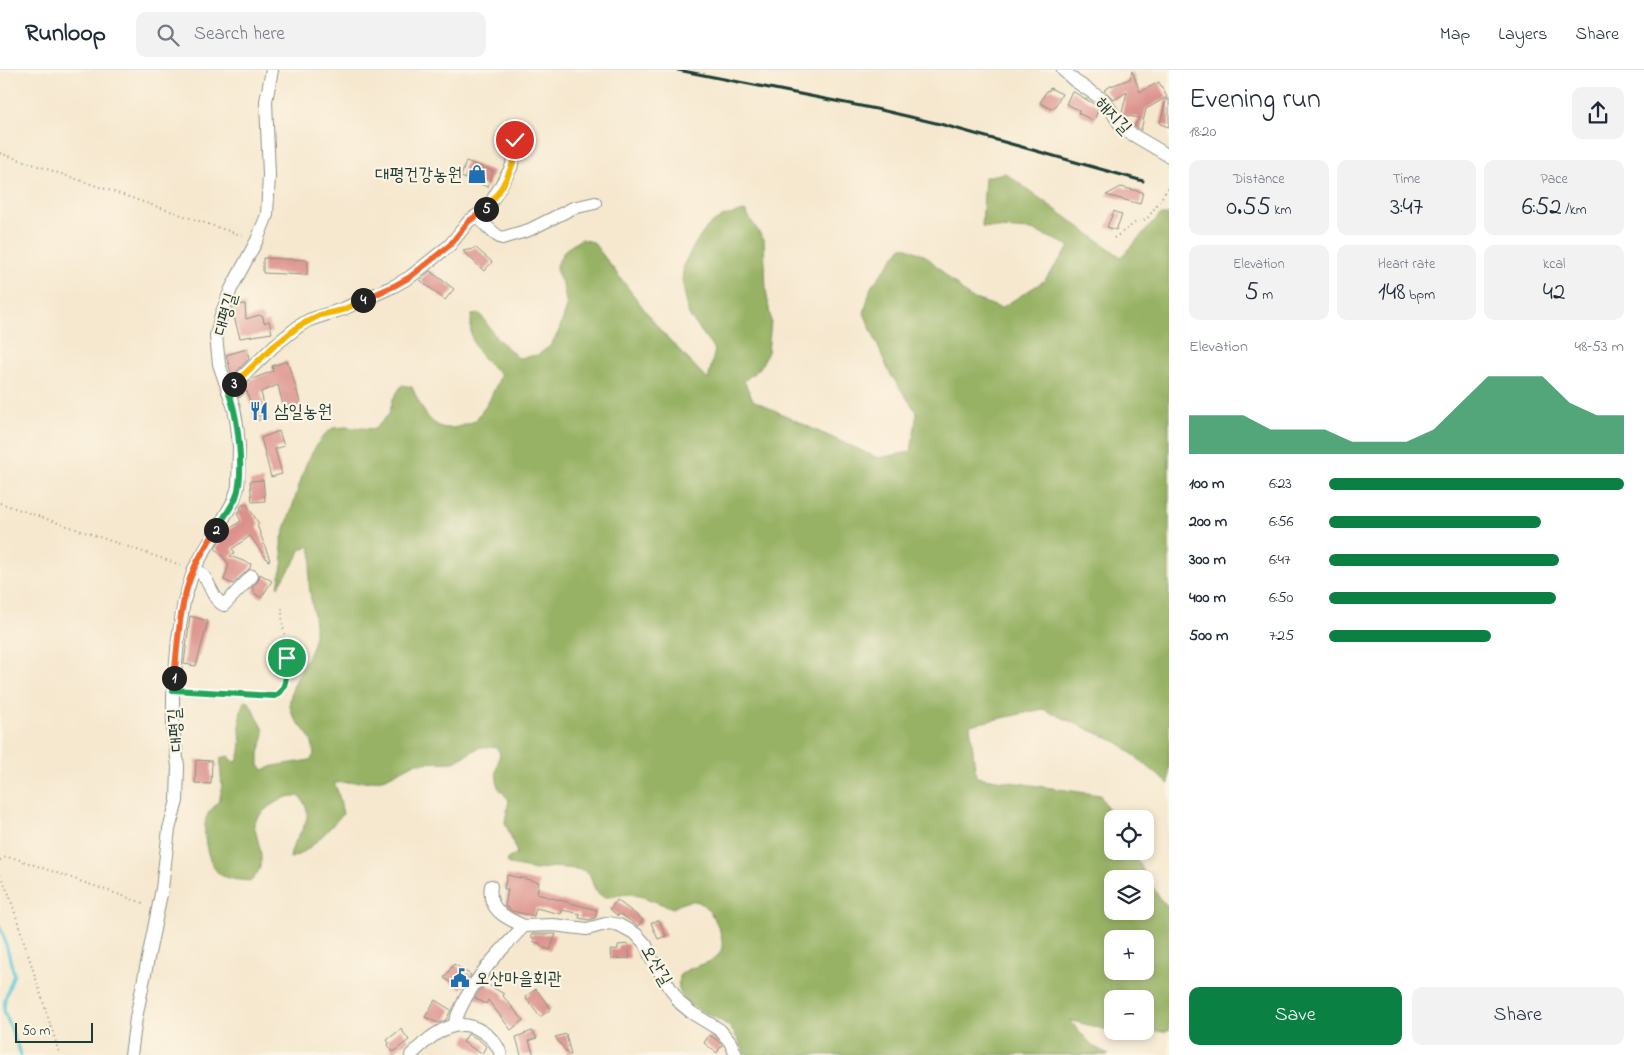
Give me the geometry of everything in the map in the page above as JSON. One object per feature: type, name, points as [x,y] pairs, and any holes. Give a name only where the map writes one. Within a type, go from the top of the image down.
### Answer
[{"type":"lane","name":"대평길","points":[[131,1055],[136,1018],[158,908],[168,838],[177,801],[178,766],[173,728],[173,690],[182,613],[194,569],[233,502],[238,487],[239,455],[237,425],[234,408],[217,355],[218,326],[231,289],[257,240],[266,220],[269,207],[266,101],[272,70]]},
{"type":"lane","name":"해지길","points":[[1063,70],[1075,81],[1105,101],[1123,129],[1169,156]]},
{"type":"lane","points":[[228,391],[274,346],[309,320],[343,310],[394,286],[410,277],[450,245],[469,221],[485,210],[490,204],[515,157],[515,140]]},
{"type":"lane","points":[[476,216],[487,224],[497,236],[502,238],[529,230],[573,208],[595,202]]},
{"type":"lane","points":[[194,569],[203,574],[219,602],[224,605],[252,576]]},
{"type":"lane","points":[[454,1026],[460,1009],[480,975],[524,926],[504,915],[494,906],[490,897],[490,886]]},
{"type":"lane","name":"오산길","points":[[524,926],[553,925],[587,929],[610,923],[619,925],[636,934],[646,945],[652,960],[680,1003],[692,1013],[720,1030],[730,1042],[736,1055]]},
{"type":"lane","points":[[411,1055],[426,1042],[454,1026],[469,1027],[486,1034],[496,1044],[500,1055]]},
{"type":"path","points":[[0,153],[257,240]]},
{"type":"path","points":[[1114,238],[1135,223],[1147,218],[1169,187]]},
{"type":"path","points":[[0,503],[194,569]]},
{"type":"path","points":[[173,690],[274,696],[279,694],[285,683],[287,658],[282,608]]},
{"type":"path","points":[[0,860],[6,857],[14,858],[158,908]]},
{"type":"path","points":[[0,875],[9,894],[60,1055]]},
{"type":"green space","points":[[1005,173],[1121,257],[1160,215],[1169,215],[1169,784],[1119,743],[1043,709],[970,725],[976,777],[1100,795],[1109,810],[1104,810],[1104,860],[1137,860],[1143,870],[1104,870],[1104,920],[1154,920],[1154,889],[1160,899],[1169,907],[1169,1031],[1154,1032],[1154,990],[1104,990],[1104,1029],[1069,1020],[1093,1046],[1109,1055],[746,1055],[730,1028],[720,1020],[687,1002],[679,987],[679,976],[683,972],[715,958],[722,948],[717,923],[707,908],[701,903],[689,901],[673,908],[635,895],[603,896],[598,893],[590,875],[583,870],[553,867],[536,870],[510,865],[507,862],[509,858],[517,853],[505,822],[509,800],[498,787],[496,772],[500,753],[496,747],[480,747],[454,762],[415,763],[386,778],[372,781],[334,783],[343,814],[312,846],[290,858],[295,842],[304,827],[307,812],[299,796],[282,799],[264,811],[254,823],[261,860],[257,874],[251,881],[228,878],[216,870],[206,847],[205,822],[208,814],[220,797],[222,787],[221,758],[229,756],[236,763],[239,756],[240,716],[245,701],[249,702],[263,728],[264,733],[259,754],[259,766],[264,770],[274,766],[310,760],[314,755],[311,740],[294,717],[290,706],[292,691],[311,650],[315,633],[309,586],[312,559],[309,546],[300,550],[297,558],[278,587],[283,560],[281,542],[306,464],[324,435],[333,428],[375,429],[389,414],[393,399],[402,385],[412,387],[425,413],[442,427],[462,426],[475,421],[488,403],[501,375],[481,356],[473,342],[471,334],[472,315],[480,314],[496,337],[518,358],[538,355],[550,346],[558,333],[567,307],[563,285],[557,272],[557,264],[565,250],[581,239],[593,242],[660,330],[708,380],[715,350],[689,315],[682,281],[684,264],[708,226],[724,216],[745,211],[764,240],[766,290],[771,321],[768,352],[760,368],[744,381],[753,400],[878,458],[911,452],[917,413],[889,372],[864,313],[871,287],[903,246],[926,256],[969,297],[1001,308],[1044,281],[1070,246],[1032,230],[982,227],[985,177]]},
{"type":"building","points":[[1132,71],[1140,92],[1159,82],[1167,97],[1146,109],[1141,130],[1134,126],[1139,118],[1122,113],[1127,92],[1114,100],[1104,90],[1130,79]]},
{"type":"building","points":[[1050,88],[1062,94],[1054,108],[1052,107],[1051,109],[1040,103]]},
{"type":"building","points":[[1072,91],[1099,107],[1094,121],[1078,113],[1079,110],[1066,104]]},
{"type":"building","points":[[1166,99],[1169,99],[1169,127],[1160,124]]},
{"type":"building","points":[[466,161],[493,171],[488,187],[461,177]]},
{"type":"building","points":[[1121,187],[1143,192],[1140,204],[1106,195]]},
{"type":"building","points":[[1114,211],[1122,215],[1116,230],[1107,227]]},
{"type":"building","points":[[475,247],[492,262],[484,271],[463,251]]},
{"type":"building","points":[[263,258],[308,260],[307,275],[263,273]]},
{"type":"building","points":[[430,271],[454,289],[445,300],[420,280]]},
{"type":"building","points":[[245,304],[246,319],[259,315],[263,317],[264,323],[269,321],[272,333],[240,338],[232,310],[234,305]]},
{"type":"building","points":[[247,349],[249,359],[232,376],[226,355]]},
{"type":"building","points":[[287,361],[302,410],[290,413],[287,404],[283,405],[278,385],[261,392],[267,418],[255,421],[247,391],[239,398],[238,393],[252,379],[273,371],[272,366]]},
{"type":"building","points":[[279,431],[284,446],[275,449],[282,474],[271,477],[261,438]]},
{"type":"building","points":[[263,480],[265,501],[252,502],[250,481]]},
{"type":"building","points":[[246,503],[259,524],[257,525],[270,560],[268,561],[250,536],[232,549],[235,552],[230,556],[251,564],[250,568],[233,584],[224,580],[229,564],[215,548],[225,532],[241,521],[237,513],[241,510],[240,507]]},
{"type":"building","points":[[260,574],[272,581],[261,598],[253,592],[255,590],[252,588],[258,581]]},
{"type":"building","points":[[190,616],[208,621],[196,666],[184,664]]},
{"type":"building","points":[[196,760],[212,761],[211,784],[195,783]]},
{"type":"building","points":[[507,875],[539,882],[537,894],[597,910],[595,918],[589,920],[579,918],[580,914],[562,910],[561,914],[536,908],[534,916],[512,911],[505,906],[508,889],[504,889]]},
{"type":"building","points":[[617,900],[643,920],[638,926],[620,914],[618,916],[610,909]]},
{"type":"building","points":[[659,920],[666,936],[658,939],[651,923]]},
{"type":"building","points":[[532,934],[556,934],[550,950],[533,941]]},
{"type":"building","points":[[628,944],[630,958],[611,959],[610,950],[618,949],[618,945]]},
{"type":"building","name":"오산마을회관","points":[[454,964],[471,975],[461,989],[444,978]]},
{"type":"building","points":[[485,983],[504,994],[503,996],[523,1020],[511,1030],[488,1000],[486,1004],[475,998]]},
{"type":"building","points":[[536,989],[551,1009],[540,1017],[525,997]]},
{"type":"building","points":[[435,1000],[451,1010],[446,1020],[438,1023],[425,1017]]},
{"type":"building","points":[[401,1029],[409,1040],[393,1052],[387,1040]]},
{"type":"building","points":[[532,1031],[537,1038],[529,1041],[534,1055],[521,1055],[516,1037]]},
{"type":"building","points":[[468,1034],[486,1046],[482,1054],[463,1042]]},
{"type":"building","points":[[566,1034],[571,1055],[555,1037]]},
{"type":"building","points":[[709,1035],[722,1045],[717,1053],[704,1043]]},
{"type":"waterway","points":[[0,927],[14,974],[5,999],[4,1011],[21,1055]]},
{"type":"railway","points":[[678,70],[881,110],[940,124],[1143,181]]},
{"type":"place","name":"대평건강농원","points":[[477,174]]},
{"type":"place","name":"삼일농원","points":[[259,411]]},
{"type":"place","name":"오산마을회관","points":[[460,978]]},
{"type":"route","points":[[287,658],[285,683],[281,692],[276,696],[173,690],[182,613],[189,582],[194,569],[236,497],[238,487],[239,447],[237,425],[228,391],[284,336],[299,326],[320,315],[343,310],[394,286],[410,277],[450,245],[469,221],[485,210],[490,204],[511,168],[515,157],[515,140]]}]
